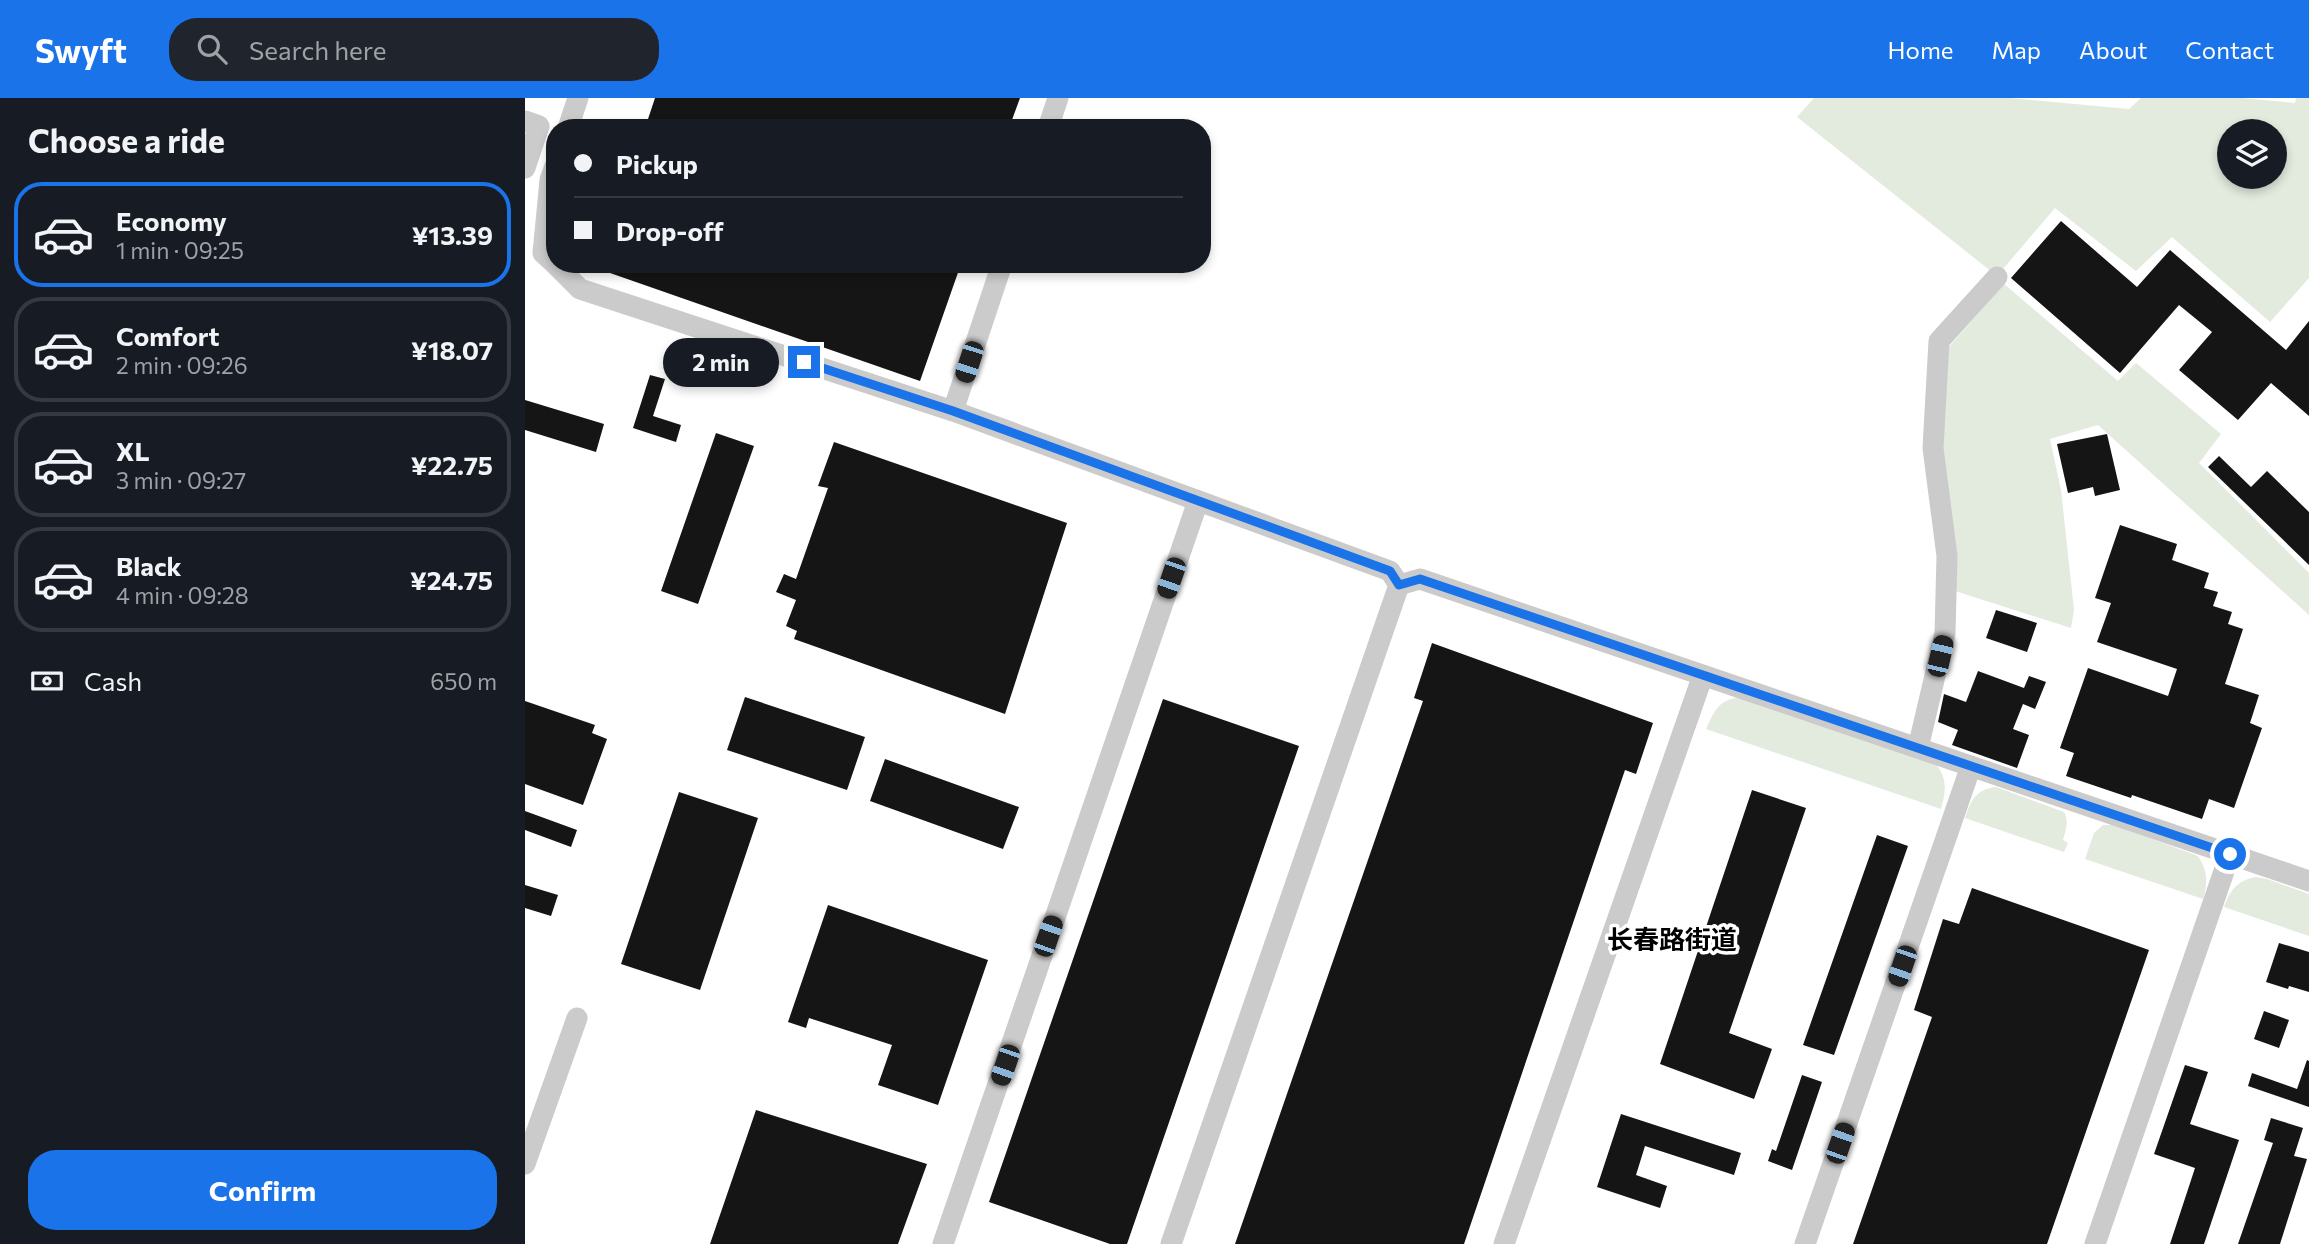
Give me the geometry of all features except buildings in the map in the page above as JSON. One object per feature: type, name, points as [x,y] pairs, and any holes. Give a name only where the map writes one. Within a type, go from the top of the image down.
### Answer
[{"type":"lane","points":[[571,119],[578,98]]},
{"type":"lane","points":[[1051,119],[1058,98]]},
{"type":"lane","points":[[525,121],[539,126],[525,168]]},
{"type":"lane","points":[[546,222],[543,253],[546,256]]},
{"type":"lane","points":[[564,273],[580,289],[953,411],[1390,571],[1399,585]]},
{"type":"lane","points":[[953,411],[999,273]]},
{"type":"lane","points":[[1918,748],[1945,633],[1947,556],[1933,448],[1939,341],[1997,276]]},
{"type":"lane","points":[[943,1244],[1198,501]]},
{"type":"lane","points":[[1399,585],[1420,579],[2309,881]]},
{"type":"lane","points":[[1171,1244],[1399,585]]},
{"type":"lane","points":[[1504,1244],[1703,675]]},
{"type":"lane","points":[[1805,1244],[1971,766]]},
{"type":"lane","points":[[2095,1244],[2230,854]]},
{"type":"lane","points":[[525,1164],[577,1018]]},
{"type":"shaded area","points":[[1814,98],[2009,98],[2129,109],[2141,98],[2242,98],[2295,103],[2296,98],[2309,98],[2309,278],[2270,322],[2172,237],[2136,271],[2055,208],[1997,276],[1797,117]]},
{"type":"shaded area","points":[[2004,284],[2118,381],[2136,363],[2221,434],[2199,463],[2309,573],[2309,615],[2098,425],[2050,439],[2061,490],[2074,610],[2071,628],[1955,591],[1941,443],[1948,348]]},
{"type":"shaded area","points":[[1741,697],[1934,762],[1942,773],[1945,784],[1941,809],[1706,729],[1722,703]]},
{"type":"shaded area","points":[[1996,787],[2064,812],[2067,822],[2063,840],[2068,843],[2064,852],[1965,818],[1975,796]]},
{"type":"shaded area","points":[[2103,825],[2115,825],[2198,856],[2206,877],[2203,899],[2085,859],[2094,833]]},
{"type":"shaded area","points":[[2256,877],[2309,894],[2309,936],[2224,907],[2235,887]]},
{"type":"district","name":"长春路街道","points":[[1672,938]]},
{"type":"route","points":[[804,362],[953,411],[1390,571],[1399,585],[1420,579],[2230,854]]}]
